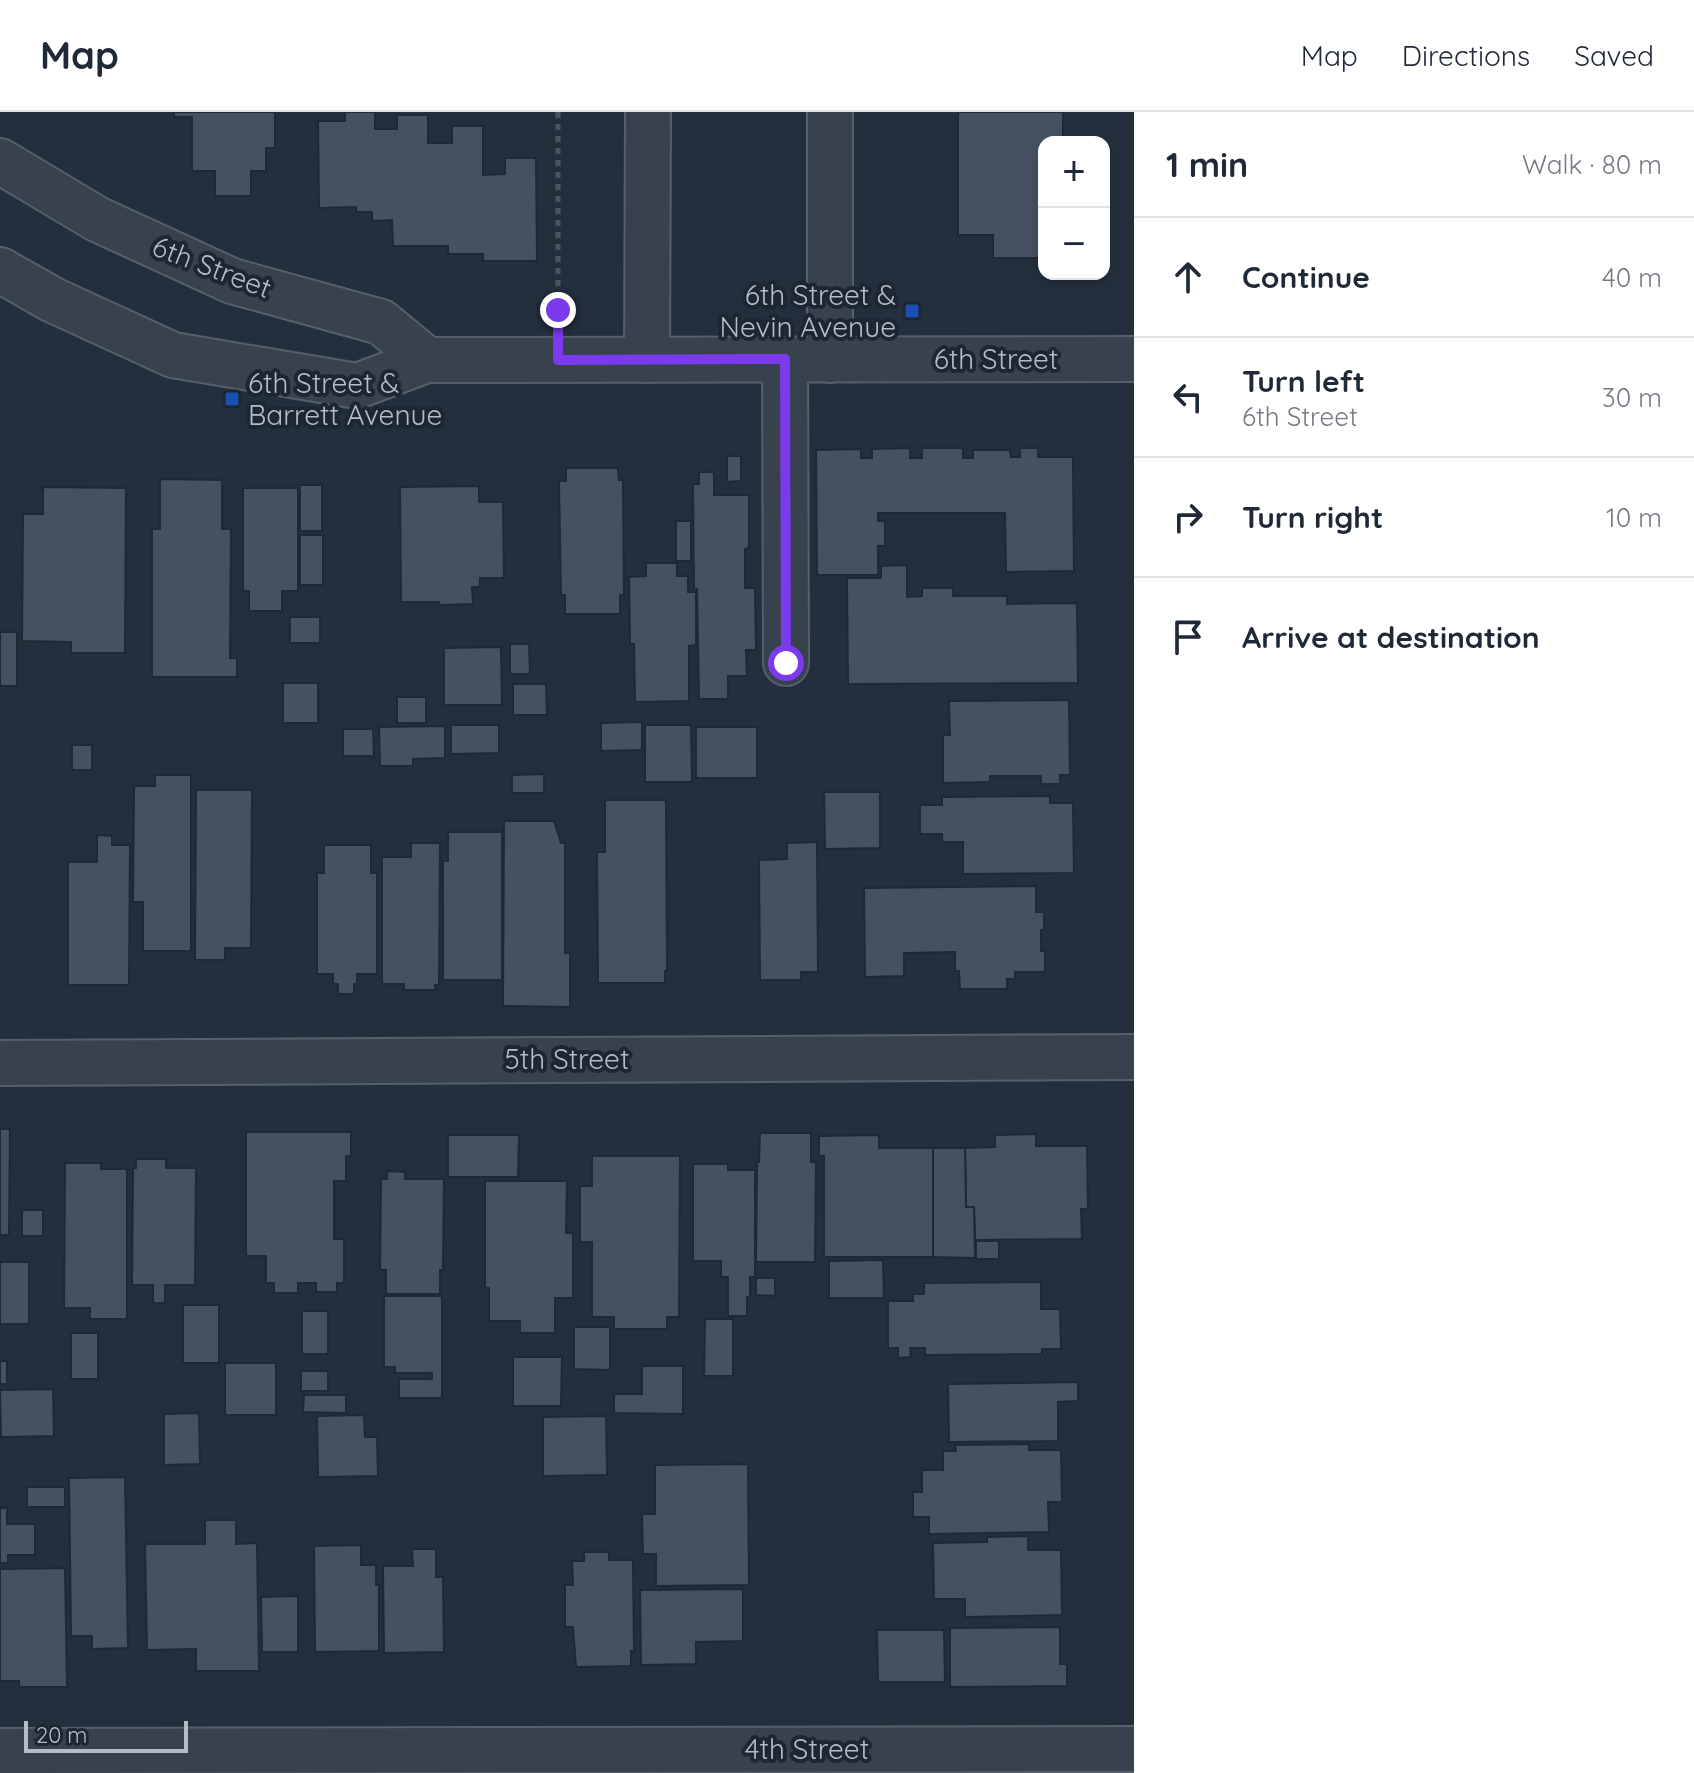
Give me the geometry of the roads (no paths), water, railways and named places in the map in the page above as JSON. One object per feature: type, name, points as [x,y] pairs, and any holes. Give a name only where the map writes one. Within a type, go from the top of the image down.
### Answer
[{"type":"street","points":[[647,360],[648,112]]},
{"type":"street","points":[[830,112],[830,360]]},
{"type":"street","name":"6th Street","points":[[0,161],[97,219],[232,281],[381,322],[427,360]]},
{"type":"street","name":"6th Street","points":[[0,270],[53,300],[173,355],[357,386],[427,360],[1134,359]]},
{"type":"street","points":[[785,359],[786,663]]},
{"type":"street","name":"5th Street","points":[[0,1063],[1134,1057]]},
{"type":"street","name":"4th Street","points":[[0,1751],[1134,1749]]},
{"type":"place","name":"6th Street & Nevin Avenue","points":[[912,311]]},
{"type":"place","name":"6th Street & Barrett Avenue","points":[[232,399]]}]
